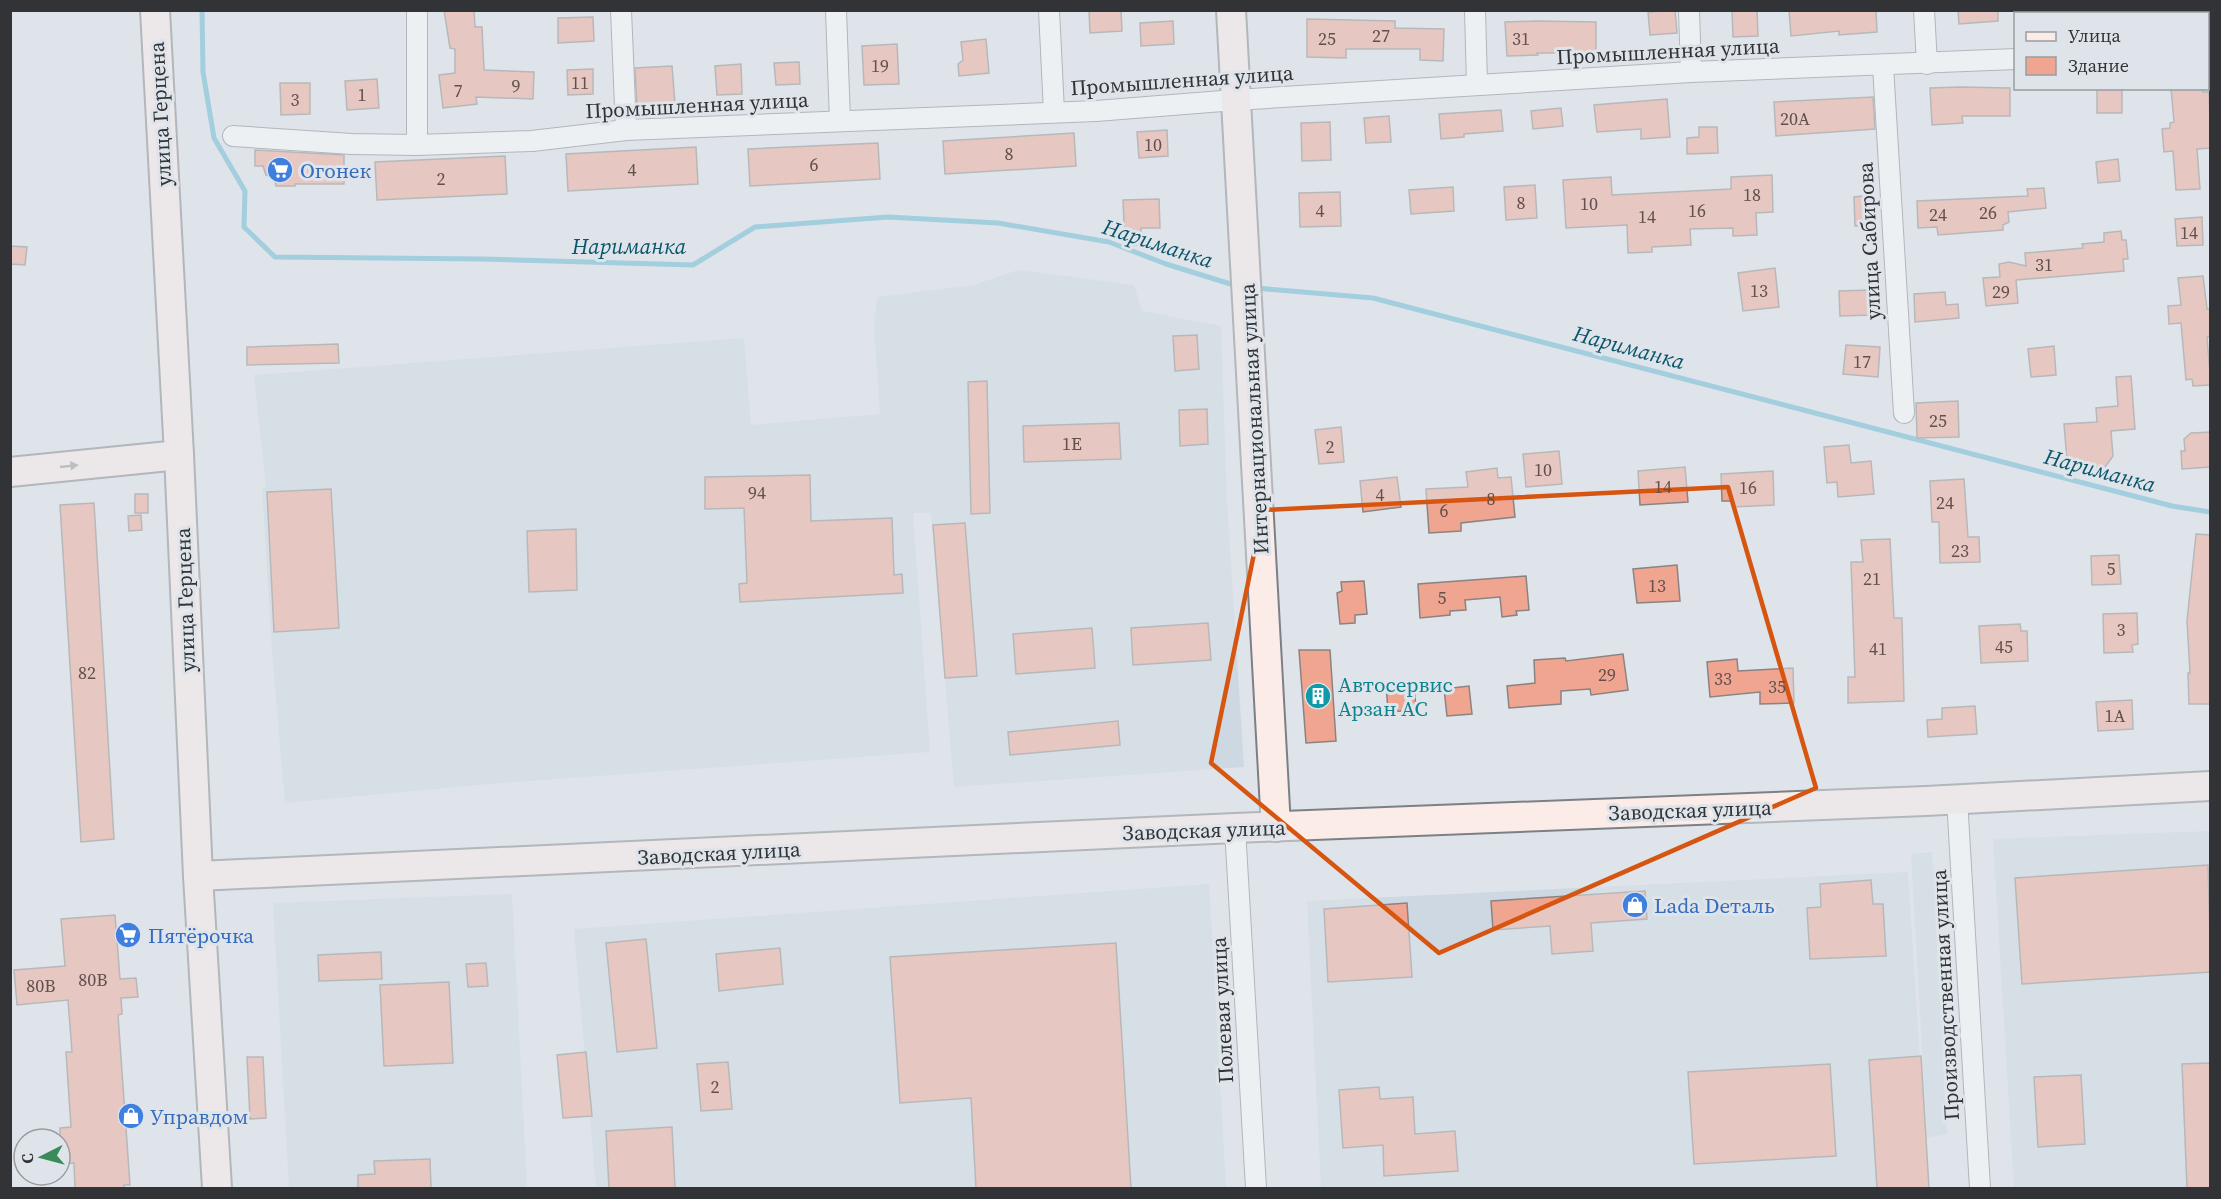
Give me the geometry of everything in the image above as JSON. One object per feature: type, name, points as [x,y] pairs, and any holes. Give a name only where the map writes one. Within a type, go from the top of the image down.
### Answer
[{"type":"street","name":"улица Герцена","points":[[155,10],[180,455],[198,876],[217,1188]]},
{"type":"street","points":[[417,10],[417,145]]},
{"type":"street","points":[[621,10],[626,130]]},
{"type":"street","points":[[836,10],[840,121]]},
{"type":"street","points":[[1049,10],[1054,112]]},
{"type":"street","name":"Интернациональная улица","points":[[1231,10],[1276,827]]},
{"type":"street","points":[[1475,10],[1477,84]]},
{"type":"street","points":[[1689,10],[1691,72]]},
{"type":"street","points":[[1924,10],[1927,63]]},
{"type":"street","name":"Промышленная улица","points":[[233,136],[352,144],[417,145],[532,141],[626,130],[1096,111],[1477,84],[1691,72],[2014,60]]},
{"type":"street","name":"улица Сабирова","points":[[1883,66],[1904,414]]},
{"type":"street","points":[[10,472],[180,455]]},
{"type":"street","name":"Заводская улица","points":[[198,876],[2211,786]]},
{"type":"street","name":"Производственная улица","points":[[1957,799],[1980,1188]]},
{"type":"street","name":"Полевая улица","points":[[1235,828],[1256,1188]]},
{"type":"highlighted area","points":[[1728,487],[1816,788],[1439,953],[1211,763],[1263,510]]},
{"type":"shaded area","points":[[1018,270],[1134,285],[1142,311],[1221,326],[1227,502],[1244,767],[954,787],[931,513],[913,513],[930,752],[500,783],[285,803],[272,651],[262,488],[266,487],[254,375],[744,338],[751,425],[880,414],[874,328],[877,297],[974,285]]},
{"type":"shaded area","points":[[2210,831],[2210,1188],[2014,1188],[1993,839]]},
{"type":"shaded area","points":[[1932,852],[1947,1134],[1927,1138],[1911,854]]},
{"type":"shaded area","points":[[1908,872],[1928,1188],[1321,1188],[1307,901]]},
{"type":"shaded area","points":[[1209,884],[1226,1188],[596,1188],[574,929]]},
{"type":"shaded area","points":[[512,894],[527,1188],[289,1188],[273,903]]},
{"type":"building","points":[[444,10],[474,10],[475,27],[482,27],[484,70],[534,72],[533,99],[476,97],[477,104],[443,108],[439,75],[455,73],[455,49],[450,48]]},
{"type":"building","points":[[1089,10],[1121,10],[1122,31],[1090,33]]},
{"type":"building","points":[[1675,10],[1677,33],[1650,35],[1648,12]]},
{"type":"building","points":[[1757,10],[1758,36],[1733,37],[1732,11]]},
{"type":"building","points":[[1789,10],[1876,10],[1877,32],[1839,35],[1839,31],[1791,36]]},
{"type":"building","points":[[1958,10],[1998,10],[1998,21],[1959,24]]},
{"type":"building","points":[[593,17],[594,41],[558,43],[558,18]]},
{"type":"building","points":[[1307,19],[1395,21],[1395,28],[1444,29],[1443,61],[1420,60],[1420,49],[1346,49],[1346,58],[1307,57]]},
{"type":"building","points":[[1173,21],[1174,44],[1141,46],[1140,23]]},
{"type":"building","points":[[1505,22],[1596,22],[1596,53],[1537,53],[1538,55],[1507,56]]},
{"type":"building","points":[[986,39],[989,73],[959,76],[958,64],[963,60],[961,42]]},
{"type":"building","points":[[897,44],[899,84],[864,85],[862,46]]},
{"type":"building","points":[[799,62],[800,84],[776,85],[774,63]]},
{"type":"building","points":[[741,64],[742,94],[717,95],[715,66]]},
{"type":"building","points":[[672,66],[675,104],[637,107],[635,68]]},
{"type":"building","points":[[593,69],[593,94],[568,95],[567,70]]},
{"type":"building","points":[[377,79],[379,108],[347,110],[345,81]]},
{"type":"building","points":[[280,83],[310,83],[310,114],[281,115]]},
{"type":"building","points":[[1930,88],[2010,88],[2010,116],[1962,116],[1963,123],[1932,125]]},
{"type":"building","points":[[2097,90],[2122,90],[2122,113],[2097,113]]},
{"type":"building","points":[[2171,90],[2209,92],[2211,148],[2197,149],[2200,189],[2176,190],[2173,151],[2164,152],[2162,129],[2170,128],[2170,123],[2174,122]]},
{"type":"building","points":[[1873,97],[1875,129],[1776,136],[1774,102]]},
{"type":"building","points":[[1667,99],[1670,137],[1641,139],[1641,129],[1597,132],[1594,105]]},
{"type":"building","points":[[1561,108],[1563,126],[1533,129],[1531,111]]},
{"type":"building","points":[[1501,110],[1503,131],[1464,134],[1464,137],[1441,139],[1439,114]]},
{"type":"building","points":[[1389,116],[1391,142],[1366,143],[1364,118]]},
{"type":"building","points":[[1330,122],[1331,160],[1302,161],[1301,123]]},
{"type":"building","points":[[1699,127],[1717,127],[1718,153],[1687,154],[1687,138],[1699,137]]},
{"type":"building","points":[[1167,130],[1168,156],[1139,158],[1137,132]]},
{"type":"building","points":[[1074,133],[1076,166],[945,174],[943,141]]},
{"type":"building","points":[[878,143],[880,179],[750,186],[748,149]]},
{"type":"building","points":[[696,147],[698,184],[568,191],[566,154]]},
{"type":"building","points":[[255,150],[344,155],[344,184],[276,186],[274,177],[266,175],[263,166],[255,166]]},
{"type":"building","points":[[505,156],[507,194],[377,200],[375,162]]},
{"type":"building","points":[[2118,159],[2120,181],[2098,183],[2096,162]]},
{"type":"building","points":[[1772,175],[1773,212],[1756,213],[1757,235],[1733,236],[1733,228],[1690,229],[1691,245],[1652,247],[1652,252],[1628,253],[1627,225],[1566,228],[1563,180],[1611,177],[1612,195],[1731,189],[1731,177]]},
{"type":"building","points":[[1535,185],[1537,218],[1506,220],[1504,187]]},
{"type":"building","points":[[1453,187],[1454,211],[1411,214],[1409,190]]},
{"type":"building","points":[[2044,188],[2046,208],[2008,212],[2009,222],[2003,225],[2003,230],[1938,235],[1937,227],[1918,228],[1917,201],[2028,196],[2027,189]]},
{"type":"building","points":[[1340,192],[1341,226],[1300,227],[1299,193]]},
{"type":"building","points":[[1874,195],[1876,225],[1855,226],[1854,197]]},
{"type":"building","points":[[1159,199],[1160,228],[1141,228],[1141,245],[1125,246],[1123,200]]},
{"type":"building","points":[[2202,217],[2203,245],[2177,246],[2175,219]]},
{"type":"building","points":[[2121,231],[2122,240],[2126,240],[2128,259],[2123,259],[2124,271],[2016,280],[2018,303],[1986,306],[1983,278],[2000,277],[1999,264],[2009,262],[2026,266],[2025,253],[2083,248],[2082,244],[2104,242],[2104,233]]},
{"type":"building","points":[[10,246],[27,247],[25,265],[10,264]]},
{"type":"building","points":[[1775,268],[1779,307],[1743,311],[1738,273]]},
{"type":"building","points":[[2203,276],[2207,309],[2211,309],[2211,337],[2207,337],[2211,385],[2193,386],[2192,379],[2186,380],[2181,323],[2169,324],[2168,306],[2181,305],[2178,278]]},
{"type":"building","points":[[1870,290],[1871,315],[1840,316],[1839,291]]},
{"type":"building","points":[[1945,292],[1946,305],[1958,304],[1959,318],[1915,322],[1914,294]]},
{"type":"building","points":[[1197,335],[1199,369],[1175,371],[1173,336]]},
{"type":"building","points":[[338,344],[339,363],[247,365],[247,347]]},
{"type":"building","points":[[1846,345],[1880,347],[1878,377],[1843,374]]},
{"type":"building","points":[[2054,346],[2056,375],[2031,377],[2028,349]]},
{"type":"building","points":[[2131,376],[2135,429],[2111,431],[2113,456],[2105,467],[2068,473],[2064,424],[2097,422],[2096,408],[2118,406],[2116,377]]},
{"type":"building","points":[[987,381],[990,513],[971,514],[968,382]]},
{"type":"building","points":[[1958,401],[1959,437],[1917,438],[1916,403]]},
{"type":"building","points":[[1207,409],[1208,444],[1180,446],[1179,410]]},
{"type":"building","points":[[1119,423],[1121,459],[1024,462],[1023,426]]},
{"type":"building","points":[[1341,427],[1344,462],[1319,464],[1315,430]]},
{"type":"building","points":[[2211,432],[2211,467],[2182,469],[2181,451],[2185,451],[2184,439],[2191,433]]},
{"type":"building","points":[[1849,445],[1851,463],[1871,461],[1874,494],[1838,497],[1837,482],[1827,483],[1824,447]]},
{"type":"building","points":[[1559,451],[1562,484],[1526,487],[1523,454]]},
{"type":"building","points":[[1685,467],[1688,502],[1640,505],[1638,471]]},
{"type":"building","points":[[1497,468],[1498,478],[1511,477],[1515,517],[1461,523],[1461,531],[1429,533],[1426,489],[1468,487],[1466,472]]},
{"type":"building","points":[[1773,471],[1774,505],[1733,507],[1733,501],[1722,501],[1721,474]]},
{"type":"building","points":[[810,475],[811,521],[892,518],[894,575],[902,574],[903,593],[740,602],[739,584],[747,583],[744,508],[705,509],[705,477]]},
{"type":"building","points":[[1397,477],[1401,507],[1363,512],[1360,481]]},
{"type":"building","points":[[1964,479],[1968,537],[1979,537],[1980,562],[1940,563],[1939,522],[1932,522],[1930,481]]},
{"type":"building","points":[[331,489],[339,628],[274,632],[267,492]]},
{"type":"building","points":[[135,494],[148,494],[148,513],[135,513]]},
{"type":"building","points":[[94,503],[114,839],[81,842],[60,505]]},
{"type":"building","points":[[141,515],[142,530],[129,531],[128,516]]},
{"type":"building","points":[[965,523],[977,676],[945,678],[933,525]]},
{"type":"building","points":[[576,529],[577,590],[529,592],[527,531]]},
{"type":"building","points":[[2196,534],[2211,535],[2211,704],[2189,704],[2187,621]]},
{"type":"building","points":[[1890,539],[1894,618],[1902,618],[1904,701],[1848,703],[1848,677],[1855,677],[1851,562],[1863,562],[1861,540]]},
{"type":"building","points":[[2119,555],[2121,584],[2092,585],[2091,556]]},
{"type":"building","points":[[1677,565],[1680,601],[1637,603],[1633,569]]},
{"type":"building","points":[[1526,576],[1529,610],[1516,611],[1517,615],[1502,617],[1500,597],[1465,600],[1466,610],[1450,611],[1450,615],[1420,618],[1418,584]]},
{"type":"building","points":[[1364,581],[1367,614],[1355,615],[1355,623],[1340,624],[1337,593],[1342,591],[1341,582]]},
{"type":"building","points":[[2137,613],[2138,644],[2132,645],[2133,652],[2104,653],[2103,614]]},
{"type":"building","points":[[1208,623],[1211,660],[1133,665],[1131,628]]},
{"type":"building","points":[[2020,624],[2021,631],[2027,631],[2028,661],[1981,663],[1979,626]]},
{"type":"building","points":[[1092,628],[1095,668],[1016,674],[1013,634]]},
{"type":"building","name":"Автосервис Арзан АС","points":[[1299,650],[1330,650],[1336,741],[1306,743]]},
{"type":"building","points":[[1623,654],[1628,690],[1591,695],[1590,689],[1561,691],[1561,704],[1509,708],[1507,686],[1535,683],[1534,660],[1565,658],[1566,661]]},
{"type":"building","points":[[1737,659],[1738,671],[1793,668],[1794,703],[1760,704],[1760,692],[1710,697],[1707,662]]},
{"type":"building","points":[[1414,682],[1416,710],[1388,712],[1386,683]]},
{"type":"building","points":[[1469,686],[1472,714],[1447,716],[1444,689]]},
{"type":"building","points":[[2132,700],[2133,729],[2098,731],[2096,702]]},
{"type":"building","points":[[1975,706],[1977,734],[1928,737],[1927,720],[1942,719],[1942,708]]},
{"type":"building","points":[[1118,721],[1120,745],[1010,755],[1008,732]]},
{"type":"building","points":[[2208,865],[2211,972],[2022,984],[2015,878]]},
{"type":"building","points":[[1871,880],[1873,904],[1883,904],[1886,956],[1810,959],[1807,908],[1821,907],[1820,884]]},
{"type":"building","points":[[1645,891],[1647,919],[1591,923],[1593,951],[1552,954],[1550,926],[1493,930],[1491,901]]},
{"type":"building","points":[[1407,903],[1412,977],[1328,982],[1324,909]]},
{"type":"building","points":[[115,915],[120,979],[136,978],[138,997],[121,998],[122,1014],[118,1015],[130,1185],[124,1185],[124,1188],[75,1188],[66,1052],[72,1052],[68,1000],[17,1005],[14,970],[65,966],[61,919]]},
{"type":"building","points":[[646,939],[657,1048],[617,1052],[606,943]]},
{"type":"building","points":[[1116,943],[1131,1188],[976,1188],[971,1098],[900,1103],[890,957]]},
{"type":"building","points":[[780,948],[783,984],[719,991],[716,954]]},
{"type":"building","points":[[381,952],[382,979],[319,981],[318,955]]},
{"type":"building","points":[[486,963],[488,986],[468,987],[466,964]]},
{"type":"building","points":[[449,982],[453,1063],[384,1066],[380,985]]},
{"type":"building","points":[[586,1052],[592,1116],[563,1118],[557,1055]]},
{"type":"building","points":[[1921,1056],[1929,1188],[1877,1188],[1869,1060]]},
{"type":"building","points":[[247,1057],[263,1057],[266,1118],[250,1119]]},
{"type":"building","points":[[728,1062],[732,1109],[701,1111],[697,1064]]},
{"type":"building","points":[[2211,1063],[2211,1188],[2187,1188],[2182,1064]]},
{"type":"building","points":[[1830,1064],[1836,1156],[1694,1164],[1688,1072]]},
{"type":"building","points":[[2081,1075],[2085,1144],[2038,1147],[2034,1077]]},
{"type":"building","points":[[1379,1087],[1380,1099],[1413,1097],[1415,1134],[1455,1131],[1458,1171],[1384,1176],[1383,1145],[1343,1148],[1339,1090]]},
{"type":"building","points":[[672,1127],[675,1188],[609,1188],[606,1131]]},
{"type":"building","points":[[430,1159],[431,1188],[358,1188],[358,1175],[375,1174],[374,1161]]},
{"type":"waterway","name":"Нариманка","points":[[202,10],[203,72],[214,138],[245,191],[244,227],[275,257],[482,259],[693,265],[755,227],[888,217],[998,223],[1109,242],[1166,264],[1237,286]]},
{"type":"waterway","name":"Нариманка","points":[[1256,288],[1373,298],[2172,506],[2210,512]]},
{"type":"place","name":"Огонек","points":[[280,170]]},
{"type":"place","name":"Автосервис Арзан АС","points":[[1318,696]]},
{"type":"place","name":"Lada Dеталь","points":[[1635,905]]},
{"type":"place","name":"Пятёрочка","points":[[128,935]]},
{"type":"place","name":"Управдом","points":[[131,1116]]}]
